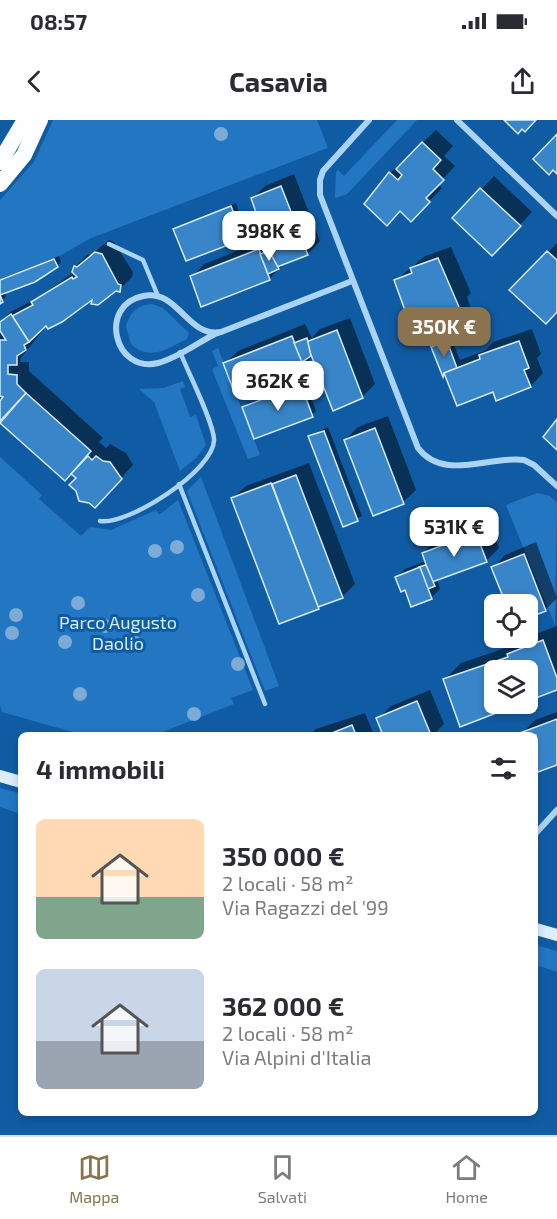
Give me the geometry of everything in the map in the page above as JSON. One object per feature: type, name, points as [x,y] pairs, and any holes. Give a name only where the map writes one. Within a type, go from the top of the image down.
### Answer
[{"type":"highway","points":[[0,162],[25,120]]},
{"type":"highway","points":[[0,184],[24,155],[40,120]]},
{"type":"main road","points":[[0,776],[18,781]]},
{"type":"main road","points":[[538,930],[557,935]]},
{"type":"street","points":[[369,120],[326,167],[319,185],[323,205],[414,439],[424,455],[449,466],[524,460],[534,465],[557,486]]},
{"type":"street","points":[[457,120],[557,216]]},
{"type":"street","points":[[221,332],[199,329],[172,303],[158,296],[136,297],[124,306],[117,318],[117,340],[124,353],[143,363],[159,363],[221,332],[352,281]]},
{"type":"street","points":[[538,831],[557,810]]},
{"type":"lane","points":[[109,244],[143,261],[158,296]]},
{"type":"lane","points":[[100,520],[112,522],[126,517],[179,484],[210,454],[214,440],[180,352]]},
{"type":"lane","points":[[179,484],[265,704]]},
{"type":"green space","points":[[53,120],[317,120],[328,148],[91,238],[54,259],[0,280],[0,200],[34,162]]},
{"type":"green space","points":[[397,120],[417,120],[347,194],[335,198],[336,172],[338,170],[344,176]]},
{"type":"green space","points":[[152,304],[163,308],[189,333],[187,339],[152,353],[138,349],[131,344],[126,327],[129,318],[138,308]]},
{"type":"green space","points":[[218,348],[260,455],[248,459],[212,369],[218,366],[212,351]]},
{"type":"green space","points":[[183,381],[185,387],[180,389],[190,417],[196,415],[206,445],[196,458],[180,471],[154,402],[139,389],[164,388]]},
{"type":"green space","name":"Parco Augusto Daolio","points":[[0,457],[42,495],[39,499],[81,536],[90,527],[111,530],[156,510],[159,515],[178,500],[253,690],[231,698],[234,704],[163,732],[72,732],[2,712],[0,705]]},
{"type":"green space","points":[[201,477],[279,686],[265,691],[187,491]]},
{"type":"green space","points":[[537,493],[550,496],[557,503],[555,625],[506,505]]},
{"type":"green space","points":[[0,788],[18,793],[18,813],[0,807]]},
{"type":"green space","points":[[538,946],[557,951],[557,972],[538,966]]},
{"type":"building","points":[[504,120],[536,120],[525,132],[522,129],[518,134]]},
{"type":"building","points":[[557,134],[557,174],[553,170],[549,175],[533,159]]},
{"type":"building","points":[[422,142],[441,160],[433,169],[444,180],[426,198],[430,202],[411,222],[400,211],[387,226],[364,204],[389,172],[398,180],[402,175],[396,169]]},
{"type":"building","points":[[281,186],[308,255],[277,267],[269,251],[251,198]]},
{"type":"building","points":[[480,188],[521,226],[492,256],[452,218]]},
{"type":"building","points":[[231,206],[244,239],[186,261],[173,229]]},
{"type":"building","points":[[259,249],[270,280],[201,307],[190,276]]},
{"type":"building","points":[[269,251],[279,269],[268,274],[260,254]]},
{"type":"building","points":[[547,251],[557,260],[557,312],[546,324],[509,290]]},
{"type":"building","points":[[95,252],[102,254],[118,284],[121,285],[120,292],[116,291],[98,305],[91,304],[92,300],[62,322],[48,329],[46,326],[29,342],[12,316],[33,305],[31,302],[72,277],[73,279],[77,277],[72,272],[74,266],[77,267]]},
{"type":"building","points":[[438,258],[459,307],[454,309],[463,335],[432,346],[417,312],[407,316],[394,280],[412,273],[410,268]]},
{"type":"building","points":[[54,259],[58,267],[35,282],[0,295],[0,280]]},
{"type":"building","points":[[11,314],[29,342],[24,345],[26,350],[17,356],[17,365],[8,365],[8,374],[17,375],[17,384],[26,393],[0,421],[0,401],[3,397],[0,396],[0,340],[6,340],[0,331],[0,322]]},
{"type":"building","points":[[337,330],[363,398],[333,411],[306,342]]},
{"type":"building","points":[[292,336],[304,367],[235,394],[223,363]]},
{"type":"building","points":[[307,338],[311,356],[302,362],[294,343]]},
{"type":"building","points":[[447,341],[457,368],[444,373],[443,377],[431,347]]},
{"type":"building","points":[[519,341],[529,368],[524,370],[531,387],[496,401],[493,392],[457,406],[444,373],[480,359],[479,355]]},
{"type":"building","points":[[301,385],[313,417],[254,439],[242,407]]},
{"type":"building","points":[[26,393],[91,451],[65,481],[0,423]]},
{"type":"building","points":[[557,419],[557,450],[543,437]]},
{"type":"building","points":[[375,428],[404,504],[373,516],[344,440]]},
{"type":"building","points":[[324,431],[358,521],[343,527],[308,436]]},
{"type":"building","points":[[88,456],[92,460],[96,456],[103,461],[110,462],[122,479],[95,508],[89,503],[79,501],[76,491],[69,485],[76,478],[71,474]]},
{"type":"building","points":[[296,475],[343,598],[318,607],[272,484]]},
{"type":"building","points":[[271,483],[319,609],[279,624],[231,498]]},
{"type":"building","points":[[476,533],[487,562],[432,582],[422,553]]},
{"type":"building","points":[[524,554],[546,611],[538,614],[538,594],[502,594],[491,567]]},
{"type":"building","points":[[426,565],[435,586],[428,589],[419,567]]},
{"type":"building","points":[[420,567],[432,599],[411,607],[405,590],[401,592],[395,577]]},
{"type":"building","points":[[543,640],[557,678],[557,690],[538,697],[538,660],[499,660],[522,648],[538,648],[538,642]]},
{"type":"building","points":[[484,665],[484,714],[494,714],[460,727],[443,679]]},
{"type":"building","points":[[417,701],[430,732],[382,732],[376,718]]},
{"type":"building","points":[[557,719],[557,765],[538,772],[538,732],[523,732]]},
{"type":"building","points":[[352,725],[355,732],[334,732]]}]
